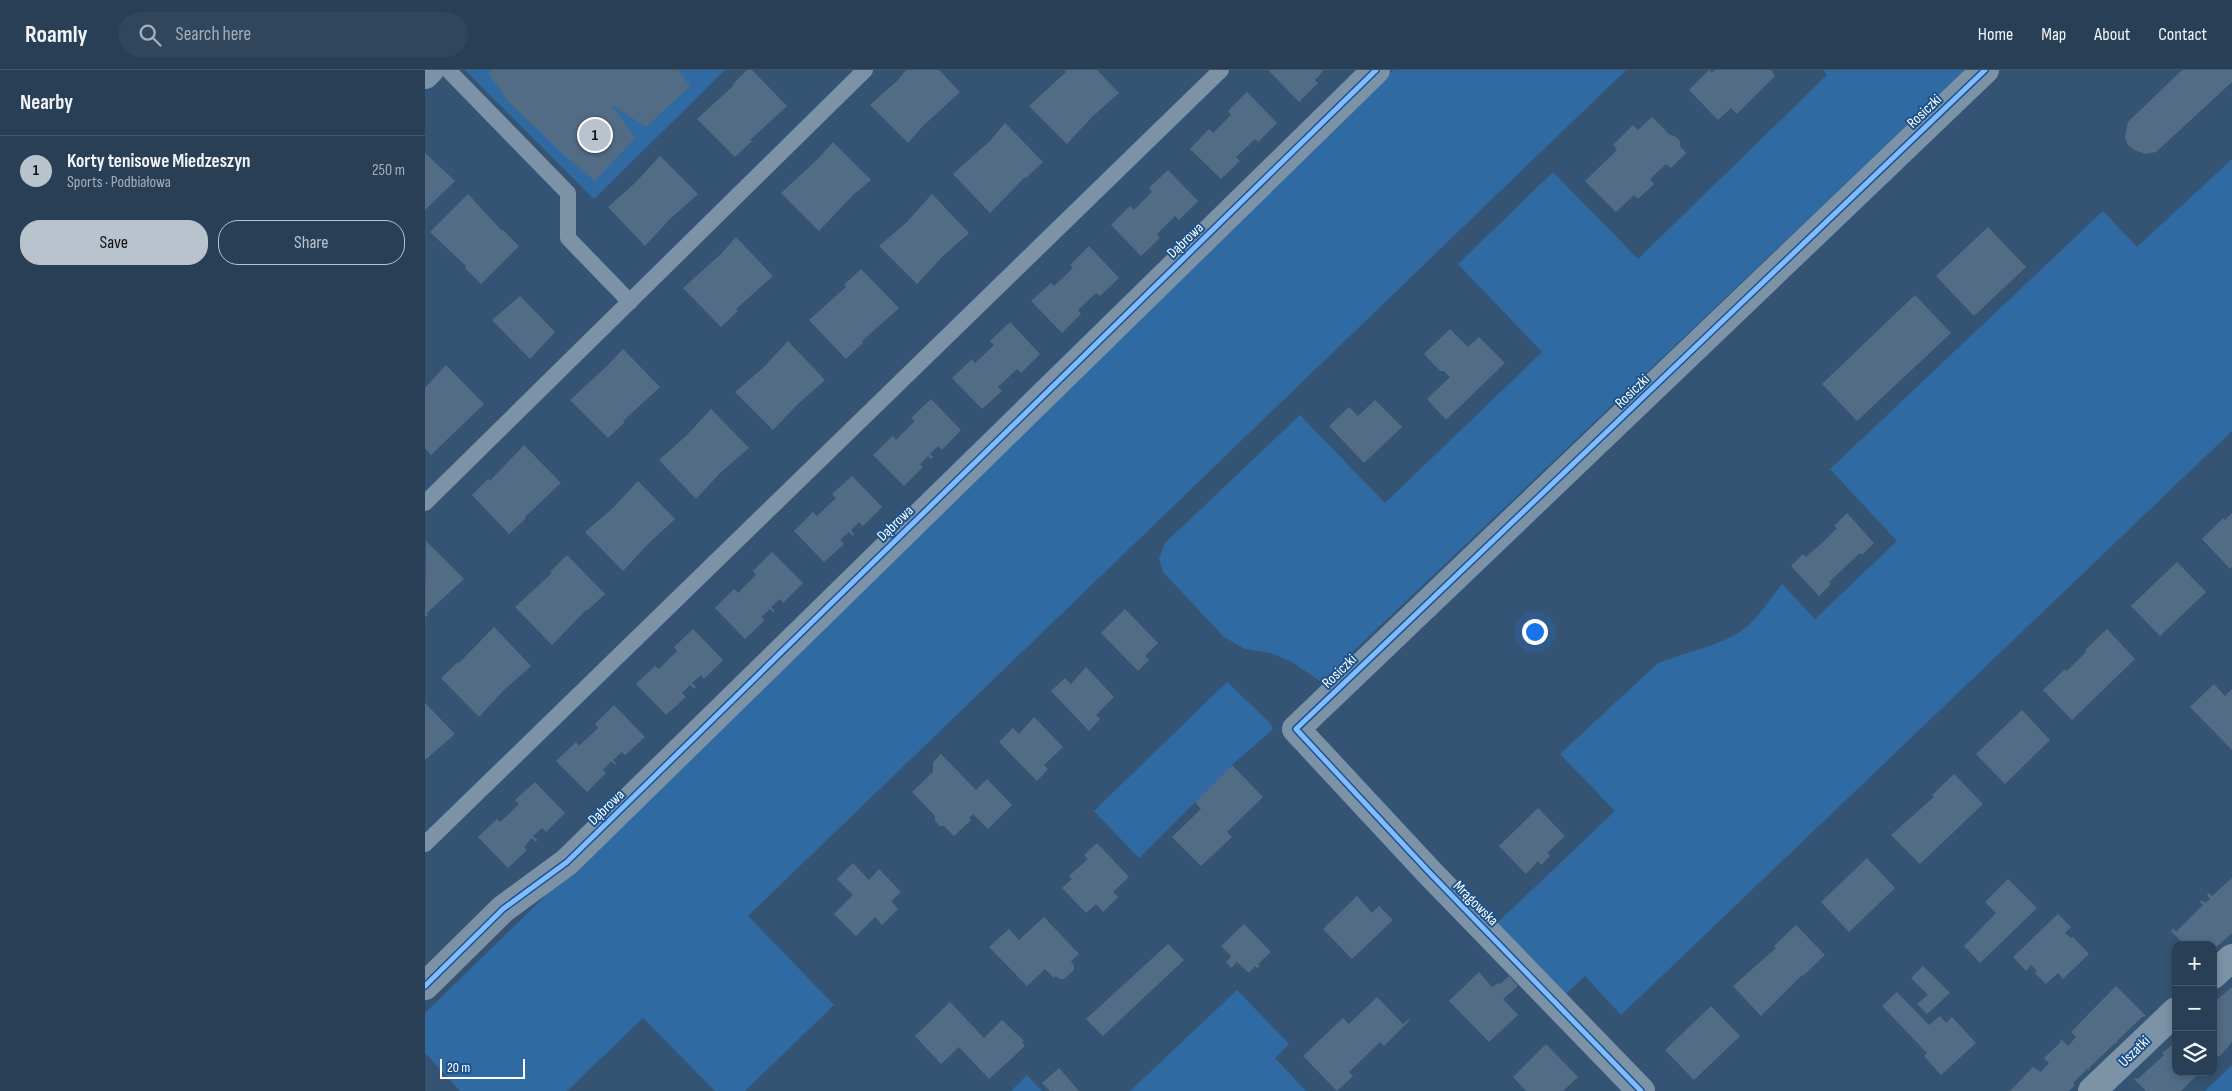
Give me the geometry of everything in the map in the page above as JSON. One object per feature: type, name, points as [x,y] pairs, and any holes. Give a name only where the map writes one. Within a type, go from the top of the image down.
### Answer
[{"type":"street","points":[[425,75],[430,70]]},
{"type":"street","name":"Dąbrowa","points":[[425,986],[503,909],[567,862],[1376,70]]},
{"type":"street","name":"Rosiczki","points":[[1296,729],[1985,70]]},
{"type":"street","name":"Mrągowska","points":[[1296,729],[1428,871],[1641,1091]]},
{"type":"street","points":[[2217,972],[2232,958]]},
{"type":"street","name":"Uszatki","points":[[2092,1091],[2172,1015]]},
{"type":"lane","points":[[448,70],[568,193],[568,238],[630,302]]},
{"type":"lane","points":[[425,503],[865,70]]},
{"type":"lane","points":[[425,844],[1221,70]]},
{"type":"shaded area","points":[[465,70],[725,70],[594,199]]},
{"type":"shaded area","points":[[1393,70],[1626,70],[748,916],[834,1005],[745,1091],[715,1091],[643,1018],[567,1091],[460,1091],[425,1053],[425,1013]]},
{"type":"shaded area","points":[[1823,70],[1965,70],[1321,682],[1292,662],[1270,653],[1245,649],[1224,637],[1163,572],[1159,559],[1165,543],[1300,415],[1385,503],[1542,352],[1458,264],[1553,172],[1638,259],[1827,75]]},
{"type":"shaded area","points":[[2232,159],[2232,431],[1621,1015],[1585,976],[1566,994],[1496,924],[1615,811],[1560,754],[1657,664],[1725,640],[1744,629],[1759,614],[1782,584],[1815,619],[1897,541],[1830,469],[2103,211],[2137,247]]},
{"type":"shaded area","points":[[1227,682],[1270,723],[1273,729],[1232,765],[1139,858],[1094,811]]},
{"type":"shaded area","points":[[1237,990],[1289,1044],[1275,1058],[1306,1091],[1130,1091]]},
{"type":"shaded area","points":[[2232,1065],[2232,1091],[2205,1091]]},
{"type":"shaded area","points":[[1027,1075],[1042,1091],[1011,1091]]},
{"type":"building","points":[[491,70],[678,70],[690,86],[646,127],[611,104],[635,138],[595,181],[565,156],[508,101],[488,73]]},
{"type":"building","points":[[747,70],[752,70],[787,106],[750,140],[752,141],[735,157],[697,119],[734,85]]},
{"type":"building","points":[[906,70],[939,70],[960,92],[923,126],[908,143],[870,105],[898,80]]},
{"type":"building","points":[[1065,70],[1097,70],[1119,93],[1092,117],[1067,144],[1029,106],[1066,72]]},
{"type":"building","points":[[1268,70],[1324,70],[1315,80],[1318,83],[1299,102]]},
{"type":"building","points":[[1709,70],[1712,73],[1715,70],[1771,70],[1775,76],[1737,114],[1731,108],[1718,120],[1689,90]]},
{"type":"building","points":[[2182,70],[2232,70],[2232,82],[2156,152],[2145,154],[2134,150],[2128,145],[2125,137],[2128,122]]},
{"type":"building","points":[[1247,92],[1277,123],[1258,142],[1255,139],[1236,157],[1240,161],[1221,179],[1190,149],[1209,129],[1213,133],[1231,115],[1228,111]]},
{"type":"building","points":[[1652,117],[1670,135],[1675,136],[1680,141],[1680,146],[1686,153],[1671,168],[1666,164],[1650,179],[1654,184],[1638,199],[1634,195],[1616,212],[1585,181],[1617,150],[1613,145],[1633,125],[1638,130]]},
{"type":"building","points":[[1005,123],[1043,162],[1025,177],[990,213],[953,174],[990,141]]},
{"type":"building","points":[[833,142],[871,180],[853,195],[819,231],[781,193],[818,159]]},
{"type":"building","points":[[425,153],[455,181],[425,210]]},
{"type":"building","points":[[660,156],[698,194],[670,219],[645,246],[608,207],[635,183]]},
{"type":"building","points":[[1168,170],[1198,201],[1179,220],[1175,216],[1157,234],[1160,238],[1141,256],[1111,225],[1130,206],[1134,210],[1152,192],[1149,188]]},
{"type":"building","points":[[468,194],[502,231],[519,246],[481,284],[465,268],[466,266],[430,232]]},
{"type":"building","points":[[932,194],[969,233],[942,257],[917,284],[879,246],[907,222]]},
{"type":"building","points":[[1988,227],[2026,267],[1974,316],[1936,276]]},
{"type":"building","points":[[736,237],[773,276],[736,309],[738,311],[721,327],[683,288],[720,255]]},
{"type":"building","points":[[1089,246],[1119,278],[1100,296],[1096,293],[1078,310],[1081,314],[1062,333],[1031,301],[1051,283],[1054,286],[1073,268],[1070,265]]},
{"type":"building","points":[[861,269],[899,308],[862,341],[863,343],[846,359],[809,320],[846,287],[844,285]]},
{"type":"building","points":[[1915,295],[1951,333],[1857,421],[1822,384]]},
{"type":"building","points":[[520,296],[555,332],[530,359],[492,320]]},
{"type":"building","points":[[1010,322],[1040,354],[1021,373],[1017,369],[998,387],[1002,391],[982,409],[952,378],[972,359],[975,363],[994,345],[990,341]]},
{"type":"building","points":[[1450,329],[1468,347],[1479,337],[1505,363],[1446,420],[1427,399],[1450,377],[1444,371],[1440,371],[1424,354]]},
{"type":"building","points":[[788,341],[825,380],[773,430],[735,392],[763,368]]},
{"type":"building","points":[[623,349],[660,387],[623,421],[625,422],[608,438],[570,400]]},
{"type":"building","points":[[446,365],[484,404],[431,455],[425,448],[425,388]]},
{"type":"building","points":[[931,399],[961,430],[942,450],[938,446],[930,454],[933,457],[931,459],[928,456],[920,464],[923,467],[904,486],[873,455],[893,436],[896,440],[915,421],[911,418]]},
{"type":"building","points":[[1375,400],[1402,427],[1364,463],[1329,426],[1349,407],[1358,416]]},
{"type":"building","points":[[711,409],[749,448],[721,472],[696,499],[659,460],[686,436]]},
{"type":"building","points":[[524,445],[561,483],[509,534],[472,495],[488,479],[490,481]]},
{"type":"building","points":[[852,476],[882,507],[863,526],[859,522],[851,530],[854,534],[853,536],[849,532],[840,540],[844,544],[824,562],[794,531],[813,512],[817,516],[836,498],[832,494]]},
{"type":"building","points":[[638,481],[675,519],[623,571],[585,532],[613,508]]},
{"type":"building","points":[[1847,513],[1874,543],[1862,555],[1860,553],[1829,582],[1831,584],[1819,596],[1791,566],[1803,554],[1806,557],[1822,543],[1837,528],[1834,526]]},
{"type":"building","points":[[2232,513],[2232,567],[2230,569],[2202,539],[2223,518],[2225,520]]},
{"type":"building","points":[[426,541],[464,579],[425,617]]},
{"type":"building","points":[[772,552],[803,583],[783,603],[780,599],[771,607],[775,611],[773,612],[770,609],[761,617],[765,620],[745,639],[715,608],[734,589],[738,593],[756,575],[753,571]]},
{"type":"building","points":[[567,555],[605,594],[587,609],[552,645],[515,607],[552,573],[550,572]]},
{"type":"building","points":[[2177,562],[2206,592],[2160,636],[2131,606]]},
{"type":"building","points":[[1125,609],[1158,643],[1145,656],[1149,660],[1138,671],[1101,633]]},
{"type":"building","points":[[494,627],[531,666],[504,690],[479,717],[441,678],[459,663]]},
{"type":"building","points":[[693,629],[723,660],[704,679],[701,675],[692,683],[696,687],[694,689],[690,685],[682,693],[686,697],[666,715],[636,684],[655,666],[659,669],[677,651],[674,647]]},
{"type":"building","points":[[2107,629],[2135,659],[2072,720],[2043,690],[2065,669],[2067,671]]},
{"type":"building","points":[[1086,667],[1114,697],[1096,715],[1100,719],[1089,731],[1051,691],[1065,678],[1071,684]]},
{"type":"building","points":[[2214,684],[2225,696],[2232,689],[2232,750],[2190,707]]},
{"type":"building","points":[[425,703],[455,734],[425,760]]},
{"type":"building","points":[[614,705],[645,737],[625,755],[622,752],[613,760],[615,765],[611,761],[603,770],[606,773],[587,792],[556,761],[576,742],[579,746],[598,728],[595,724]]},
{"type":"building","points":[[2022,710],[2050,740],[2005,784],[1976,754]]},
{"type":"building","points":[[1034,717],[1063,747],[1044,765],[1048,769],[1037,781],[999,742],[1013,728],[1019,734]]},
{"type":"building","points":[[941,754],[976,790],[987,779],[1012,805],[988,829],[973,814],[969,818],[971,820],[954,836],[944,826],[940,826],[935,821],[935,816],[912,792],[933,772],[933,762]]},
{"type":"building","points":[[1232,765],[1263,797],[1227,832],[1232,837],[1201,866],[1172,837],[1201,809],[1195,802]]},
{"type":"building","points":[[1954,774],[1983,804],[1920,864],[1891,835],[1934,797],[1932,795]]},
{"type":"building","points":[[535,782],[565,813],[546,832],[542,828],[533,836],[537,840],[536,842],[532,838],[524,847],[527,850],[508,868],[478,837],[497,819],[500,822],[510,813],[519,804],[515,800]]},
{"type":"building","points":[[1538,808],[1565,836],[1547,853],[1550,856],[1541,865],[1538,861],[1526,874],[1499,846]]},
{"type":"building","points":[[1097,843],[1129,877],[1113,892],[1118,897],[1103,912],[1096,904],[1086,913],[1062,888],[1072,879],[1069,876],[1088,859],[1084,855]]},
{"type":"building","points":[[1867,858],[1895,888],[1849,932],[1821,902]]},
{"type":"building","points":[[853,863],[869,880],[879,869],[901,892],[891,901],[898,909],[882,925],[875,917],[856,936],[834,914],[853,895],[837,879]]},
{"type":"building","points":[[2232,878],[2232,933],[2217,946],[2217,941],[2181,941],[2171,931],[2173,928],[2176,932],[2203,905],[2200,902],[2202,900],[2205,903],[2210,899],[2207,895],[2209,893],[2212,896]]},
{"type":"building","points":[[2008,879],[2037,908],[1980,963],[1964,946],[1996,913],[1985,902]]},
{"type":"building","points":[[1357,896],[1372,913],[1379,906],[1393,920],[1352,959],[1323,929]]},
{"type":"building","points":[[2058,914],[2071,927],[2065,933],[2071,938],[2073,937],[2089,954],[2063,979],[2058,973],[2046,984],[2035,973],[2037,971],[2031,965],[2026,971],[2013,957]]},
{"type":"building","points":[[1044,917],[1079,954],[1071,961],[1074,965],[1074,970],[1064,979],[1059,979],[1056,976],[1054,978],[1045,969],[1027,986],[989,947],[1009,929],[1019,940]]},
{"type":"building","points":[[1244,924],[1271,952],[1258,964],[1260,966],[1257,968],[1255,966],[1249,973],[1237,962],[1231,968],[1226,962],[1231,956],[1221,946]]},
{"type":"building","points":[[1796,925],[1825,955],[1761,1016],[1733,986],[1776,948],[1774,946]]},
{"type":"building","points":[[1168,944],[1184,960],[1103,1036],[1086,1019]]},
{"type":"building","points":[[1923,966],[1950,993],[1927,1014],[1917,1004],[1928,995],[1911,978]]},
{"type":"building","points":[[1479,972],[1492,987],[1498,983],[1500,984],[1509,976],[1518,986],[1503,999],[1518,1015],[1489,1042],[1449,1001]]},
{"type":"building","points":[[2116,986],[2146,1016],[2142,1017],[2117,1041],[2117,1044],[2115,1043],[2089,1068],[2090,1070],[2087,1069],[2073,1083],[2075,1085],[2069,1091],[2010,1091],[2033,1067],[2041,1072],[2049,1063],[2044,1058],[2060,1043],[2061,1039],[2068,1046],[2076,1037],[2071,1032]]},
{"type":"building","points":[[2232,987],[2232,1042],[2219,1057],[2217,1055],[2217,1000]]},
{"type":"building","points":[[1897,992],[1929,1025],[1940,1016],[1946,1023],[1952,1017],[1976,1043],[1941,1075],[1924,1056],[1927,1053],[1882,1006]]},
{"type":"building","points":[[1377,997],[1403,1024],[1410,1020],[1384,1046],[1380,1042],[1349,1072],[1353,1076],[1337,1091],[1303,1056],[1343,1018],[1349,1024]]},
{"type":"building","points":[[950,1002],[984,1038],[1002,1020],[1024,1041],[1022,1042],[1025,1046],[989,1079],[959,1047],[941,1064],[915,1036]]},
{"type":"building","points":[[1711,1006],[1740,1036],[1694,1080],[1665,1050]]},
{"type":"building","points":[[1546,1044],[1578,1077],[1563,1091],[1526,1091],[1513,1077]]},
{"type":"building","points":[[2172,1045],[2172,1076],[2196,1076],[2181,1091],[2146,1091],[2134,1079],[2138,1079],[2164,1055],[2162,1053]]},
{"type":"building","points":[[1059,1068],[1079,1091],[1050,1091],[1042,1083]]},
{"type":"cycle path","points":[[425,986],[503,909],[567,862],[1376,70]]},
{"type":"cycle path","points":[[1641,1091],[1428,871],[1296,729],[1985,70]]},
{"type":"place","name":"Korty tenisowe Miedzeszyn","points":[[595,135]]}]
